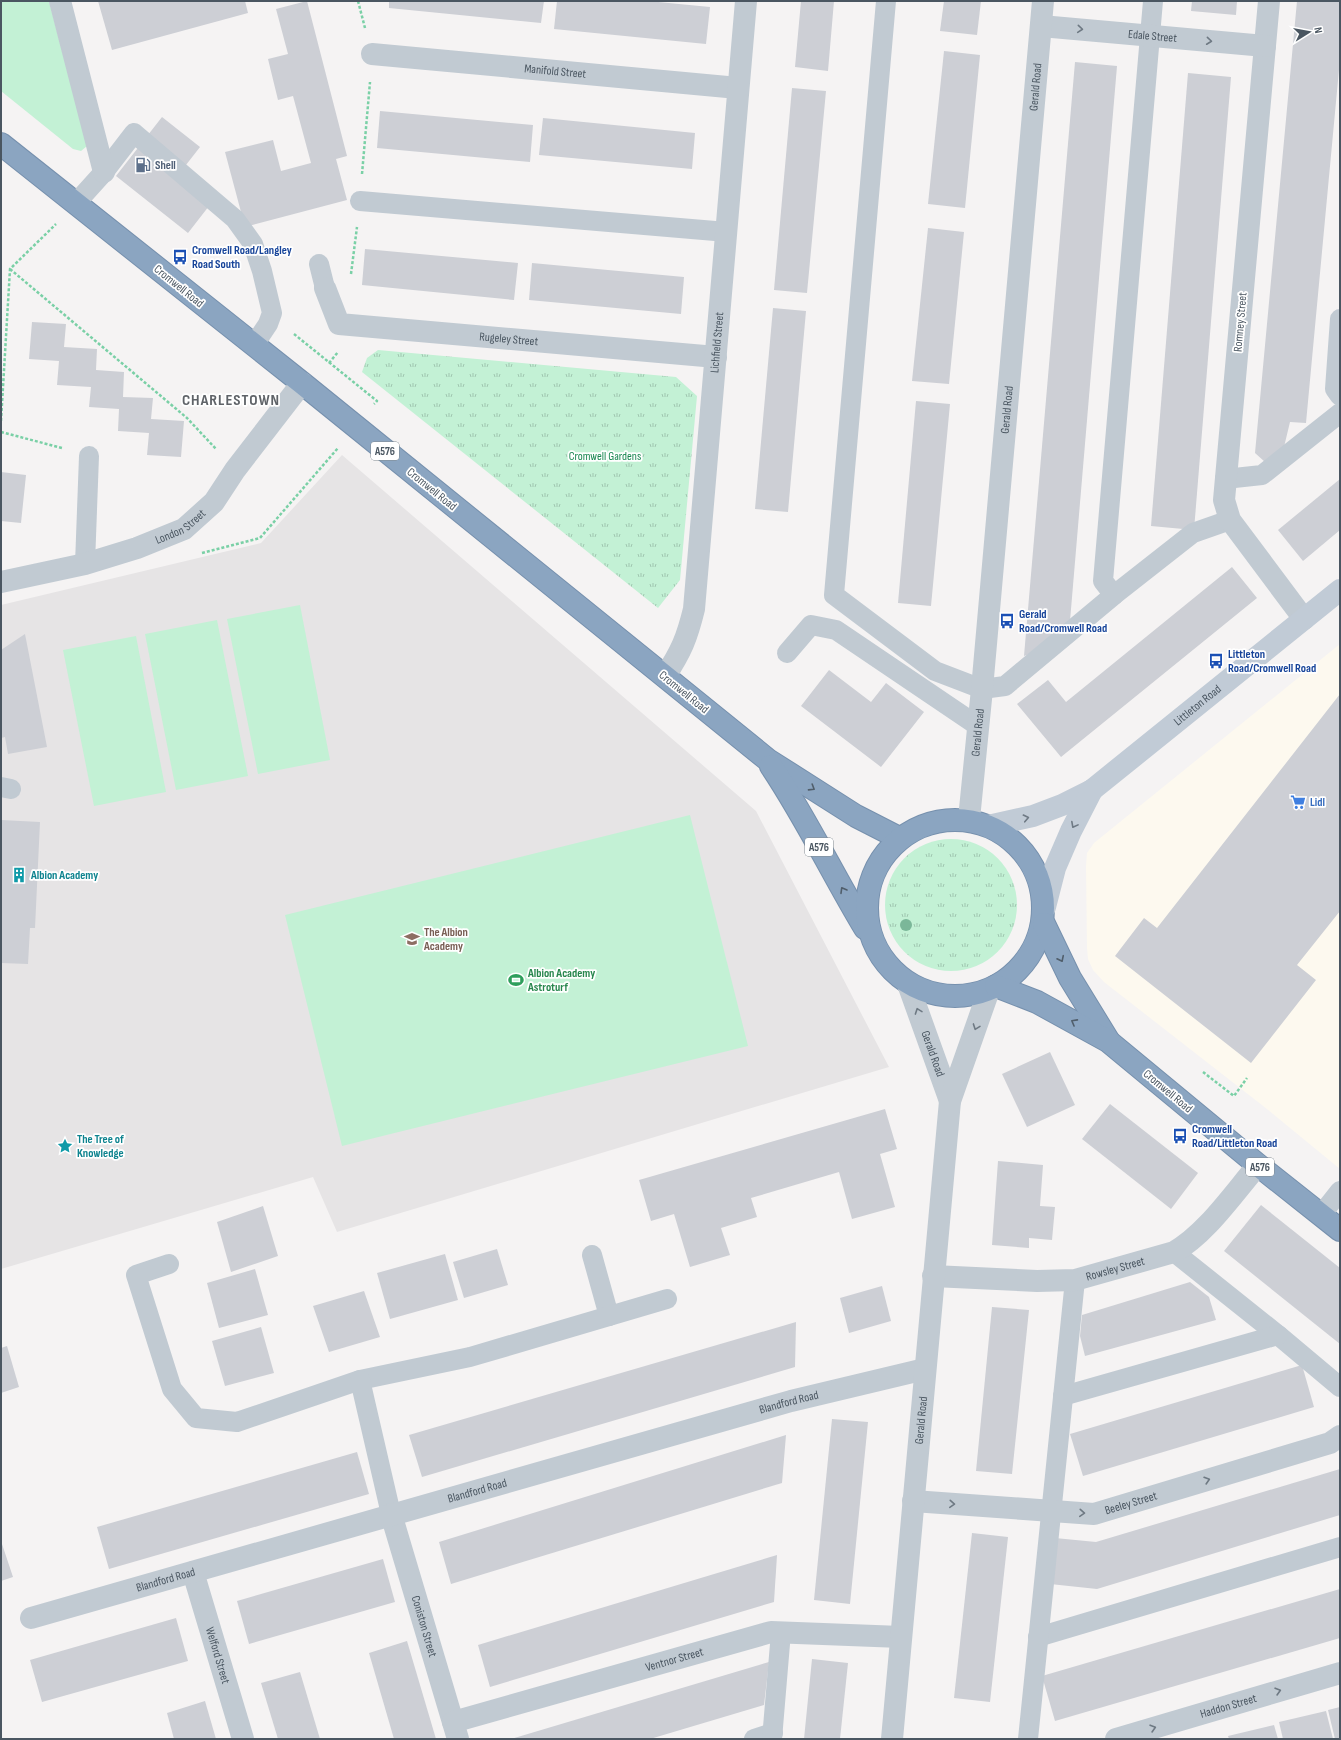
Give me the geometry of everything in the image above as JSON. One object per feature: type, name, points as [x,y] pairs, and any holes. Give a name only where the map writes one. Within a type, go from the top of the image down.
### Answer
[{"type":"highway","name":"Cromwell Road","points":[[1,144],[254,345],[768,760],[856,816],[899,838]]},
{"type":"highway","name":"Cromwell Road","points":[[768,760],[794,799],[824,856],[870,935]]},
{"type":"highway","name":"A576","points":[[938,820],[978,822],[999,830],[1023,849],[1039,876],[1044,915],[1039,938],[1016,974],[993,988],[959,997],[937,995],[908,984],[885,963],[870,935],[866,904],[879,861],[899,838],[938,820]]},
{"type":"highway","name":"Cromwell Road","points":[[1044,915],[1070,978],[1108,1041]]},
{"type":"highway","name":"Cromwell Road","points":[[993,988],[1037,1002],[1108,1041],[1258,1165],[1340,1230]]},
{"type":"street","points":[[60,1],[104,172]]},
{"type":"street","name":"Lichfield Street","points":[[664,676],[679,656],[688,636],[694,610],[746,1]]},
{"type":"street","name":"Gerald Road","points":[[978,822],[978,726],[1041,26],[1042,1]]},
{"type":"street","name":"Romney Street","points":[[1269,1],[1224,500],[1230,520],[1304,619]]},
{"type":"street","name":"Edale Street","points":[[1041,26],[1265,46]]},
{"type":"street","name":"Manifold Street","points":[[372,54],[738,88]]},
{"type":"street","name":"Rugeley Street","points":[[325,288],[339,324],[716,357]]},
{"type":"street","name":"London Street","points":[[1,582],[85,564],[137,548],[184,530],[214,502],[236,470],[302,384]]},
{"type":"street","name":"Littleton Road","points":[[978,822],[1033,816],[1062,805],[1092,790],[1340,590]]},
{"type":"street","name":"Littleton Road","points":[[1044,915],[1056,868],[1071,831],[1092,790]]},
{"type":"street","name":"Gerald Road","points":[[908,984],[950,1101]]},
{"type":"street","name":"Gerald Road","points":[[892,1739],[950,1101],[993,988]]},
{"type":"street","name":"Rowsley Street","points":[[933,1276],[1037,1281],[1075,1280],[1174,1252],[1187,1245],[1198,1235],[1258,1165]]},
{"type":"street","name":"Blandford Road","points":[[31,1618],[791,1401],[925,1369]]},
{"type":"street","name":"Beeley Street","points":[[913,1501],[1094,1514],[1330,1443],[1340,1436]]},
{"type":"street","name":"Coniston Street","points":[[391,1514],[456,1731]]},
{"type":"street","name":"Welford Street","points":[[194,1572],[243,1739]]},
{"type":"street","name":"Ventnor Street","points":[[456,1731],[771,1632],[901,1637]]},
{"type":"street","name":"Haddon Street","points":[[1116,1739],[1340,1673]]},
{"type":"lane","points":[[886,1],[834,595],[935,671],[982,689],[1005,686],[1114,595],[1193,533],[1230,520]]},
{"type":"lane","points":[[1114,595],[1103,581],[1153,1]]},
{"type":"lane","points":[[76,204],[104,172],[134,133],[235,219],[252,244],[262,271],[272,313],[268,324],[254,345]]},
{"type":"lane","points":[[360,201],[727,232]]},
{"type":"lane","points":[[318,264],[325,288]]},
{"type":"lane","points":[[1340,319],[1334,389],[1340,396]]},
{"type":"lane","points":[[1226,478],[1262,475],[1340,413]]},
{"type":"lane","points":[[85,564],[89,456]]},
{"type":"lane","points":[[787,653],[811,625],[836,630],[978,726]]},
{"type":"lane","points":[[1321,1215],[1340,1191]]},
{"type":"lane","points":[[1174,1252],[1278,1335],[1340,1387]]},
{"type":"lane","points":[[592,1255],[609,1316]]},
{"type":"lane","points":[[169,1264],[136,1275],[172,1389],[196,1418],[237,1422],[360,1380],[470,1358],[668,1299]]},
{"type":"lane","points":[[1028,1739],[1075,1280]]},
{"type":"lane","points":[[1064,1396],[1278,1335]]},
{"type":"lane","points":[[360,1380],[391,1514]]},
{"type":"lane","points":[[1038,1637],[1340,1548]]},
{"type":"lane","points":[[766,1737],[781,1632]]},
{"type":"path","points":[[350,275],[354,260],[360,201],[372,54],[358,1]]},
{"type":"path","points":[[1,421],[10,269],[76,204]]},
{"type":"path","points":[[10,269],[187,418],[236,470]]},
{"type":"path","points":[[298,338],[377,401]]},
{"type":"path","points":[[196,554],[260,538],[356,428]]},
{"type":"path","points":[[1,432],[89,456]]},
{"type":"path","points":[[1203,1072],[1234,1096],[1247,1078]]},
{"type":"shaded area","name":"The Albion Academy","points":[[342,455],[756,811],[889,1067],[337,1232],[313,1177],[1,1269],[1,605],[261,543]]},
{"type":"shaded area","points":[[1340,644],[1340,1169],[1267,1109],[1104,982],[1093,970],[1088,959],[1087,948],[1086,866],[1087,853],[1094,843]]},
{"type":"green space","points":[[1,1],[49,1],[87,146],[81,151],[73,149],[1,91]]},
{"type":"green space","name":"Cromwell Gardens","points":[[378,350],[676,377],[697,396],[680,580],[658,608],[362,372],[367,358]]},
{"type":"green space","points":[[300,605],[330,760],[258,774],[227,619]]},
{"type":"green space","points":[[217,620],[248,776],[176,790],[145,634]]},
{"type":"green space","points":[[136,636],[166,792],[94,806],[63,650]]},
{"type":"green space","name":"Albion Academy Astroturf","points":[[690,815],[748,1046],[342,1146],[285,915]]},
{"type":"green space","points":[[958,839],[970,841],[982,846],[998,858],[1010,874],[1015,886],[1017,905],[1015,924],[1010,936],[998,952],[982,964],[970,969],[944,971],[932,969],[920,964],[904,952],[892,936],[887,924],[885,898],[887,886],[892,874],[904,858],[920,846],[932,841]]},
{"type":"building","points":[[98,1],[245,1],[248,13],[112,50]]},
{"type":"building","points":[[307,1],[347,156],[336,159],[347,200],[245,227],[225,152],[273,140],[281,171],[311,163],[293,96],[278,100],[268,59],[288,54],[276,9]]},
{"type":"building","points":[[389,1],[544,1],[541,23],[389,8]]},
{"type":"building","points":[[557,1],[648,1],[710,7],[706,44],[554,29]]},
{"type":"building","points":[[801,1],[834,1],[828,71],[795,67]]},
{"type":"building","points":[[944,1],[981,1],[977,35],[940,31]]},
{"type":"building","points":[[1192,1],[1237,1],[1236,15],[1191,11]]},
{"type":"building","points":[[1297,1],[1340,1],[1340,59],[1306,423],[1290,422],[1284,447],[1265,462],[1255,453]]},
{"type":"building","points":[[944,51],[980,55],[965,208],[928,204]]},
{"type":"building","points":[[1075,62],[1117,66],[1070,621],[1048,647],[1024,656]]},
{"type":"building","points":[[1188,73],[1231,77],[1194,530],[1151,526]]},
{"type":"building","points":[[792,88],[826,91],[807,293],[774,290]]},
{"type":"building","points":[[380,111],[533,125],[530,162],[377,148]]},
{"type":"building","points":[[162,117],[200,147],[175,179],[209,206],[188,233],[116,176]]},
{"type":"building","points":[[543,118],[695,133],[692,169],[539,155]]},
{"type":"building","points":[[928,228],[964,232],[949,384],[912,381]]},
{"type":"building","points":[[365,249],[518,263],[514,300],[362,285]]},
{"type":"building","points":[[532,263],[684,277],[681,314],[529,300]]},
{"type":"building","points":[[773,308],[806,311],[788,512],[755,509]]},
{"type":"building","points":[[32,322],[66,324],[64,347],[97,349],[96,370],[124,372],[123,397],[153,398],[151,419],[184,421],[181,457],[147,455],[149,433],[118,431],[119,409],[89,407],[91,387],[57,385],[59,361],[29,359]]},
{"type":"building","points":[[916,401],[950,404],[931,606],[898,603]]},
{"type":"building","points":[[1,472],[26,475],[21,523],[1,521]]},
{"type":"building","points":[[1340,479],[1340,530],[1303,561],[1278,530]]},
{"type":"building","points":[[1232,567],[1257,598],[1061,757],[1017,704],[1048,680],[1066,702]]},
{"type":"building","points":[[25,634],[47,747],[8,754],[5,737],[1,738],[1,650]]},
{"type":"building","points":[[829,670],[871,702],[886,683],[924,712],[881,767],[801,706]]},
{"type":"building","name":"Lidl","points":[[1340,694],[1340,911],[1297,965],[1316,980],[1251,1063],[1115,956],[1144,918],[1157,928]]},
{"type":"building","name":"Albion Academy","points":[[1,820],[40,822],[35,928],[30,928],[28,964],[1,963]]},
{"type":"building","points":[[1050,1052],[1075,1105],[1027,1127],[1002,1074]]},
{"type":"building","points":[[1110,1104],[1198,1173],[1171,1209],[1082,1139]]},
{"type":"building","points":[[885,1109],[897,1149],[880,1154],[895,1207],[852,1219],[839,1172],[751,1198],[757,1217],[721,1228],[730,1255],[690,1267],[674,1214],[651,1221],[639,1180]]},
{"type":"building","points":[[998,1161],[1043,1165],[1040,1206],[1055,1207],[1052,1240],[1029,1238],[1029,1248],[992,1245]]},
{"type":"building","points":[[1261,1205],[1340,1268],[1340,1344],[1224,1251]]},
{"type":"building","points":[[263,1206],[278,1256],[231,1272],[217,1222]]},
{"type":"building","points":[[497,1249],[508,1285],[464,1298],[453,1262]]},
{"type":"building","points":[[445,1254],[458,1300],[390,1319],[377,1273]]},
{"type":"building","points":[[255,1269],[268,1315],[219,1328],[207,1283]]},
{"type":"building","points":[[1190,1282],[1209,1297],[1216,1320],[1085,1356],[1080,1336],[1082,1315]]},
{"type":"building","points":[[882,1286],[891,1321],[849,1333],[840,1298]]},
{"type":"building","points":[[364,1291],[380,1337],[329,1352],[313,1306]]},
{"type":"building","points":[[992,1307],[1029,1310],[1012,1474],[976,1471]]},
{"type":"building","points":[[796,1322],[795,1367],[422,1477],[409,1435]]},
{"type":"building","points":[[261,1327],[274,1373],[225,1386],[212,1341]]},
{"type":"building","points":[[7,1346],[19,1387],[1,1393],[1,1348]]},
{"type":"building","points":[[1302,1365],[1314,1407],[1083,1476],[1070,1434]]},
{"type":"building","points":[[832,1419],[868,1422],[850,1604],[814,1600]]},
{"type":"building","points":[[786,1435],[782,1483],[451,1584],[439,1542]]},
{"type":"building","points":[[357,1452],[369,1494],[109,1569],[97,1527]]},
{"type":"building","points":[[1340,1469],[1340,1515],[1097,1589],[1050,1584],[1055,1538],[1096,1542]]},
{"type":"building","points":[[972,1533],[1008,1537],[990,1702],[954,1698]]},
{"type":"building","points":[[1,1541],[13,1577],[1,1581]]},
{"type":"building","points":[[777,1555],[774,1602],[490,1687],[478,1645]]},
{"type":"building","points":[[383,1559],[395,1602],[249,1644],[237,1601]]},
{"type":"building","points":[[1340,1589],[1340,1638],[1055,1721],[1042,1676]]},
{"type":"building","points":[[176,1618],[188,1661],[42,1702],[30,1660]]},
{"type":"building","points":[[407,1641],[436,1739],[394,1739],[369,1653]]},
{"type":"building","points":[[812,1659],[848,1663],[840,1739],[804,1739]]},
{"type":"building","points":[[769,1662],[764,1705],[650,1739],[511,1739]]},
{"type":"building","points":[[300,1672],[320,1739],[278,1739],[261,1683]]},
{"type":"building","points":[[205,1701],[216,1739],[174,1739],[167,1713]]},
{"type":"building","points":[[1340,1707],[1340,1739],[1335,1739],[1328,1710]]},
{"type":"building","points":[[1326,1711],[1333,1739],[1283,1739],[1279,1722]]},
{"type":"building","points":[[1274,1725],[1278,1739],[1229,1739],[1228,1736]]},
{"type":"place","name":"Shell","points":[[143,165]]},
{"type":"place","name":"Cromwell Road/Langley Road South","points":[[180,257]]},
{"type":"place","name":"Gerald Road/Cromwell Road","points":[[1007,621]]},
{"type":"place","name":"Littleton Road/Cromwell Road","points":[[1216,661]]},
{"type":"place","name":"Lidl","points":[[1298,802]]},
{"type":"place","name":"Albion Academy","points":[[19,875]]},
{"type":"place","name":"The Albion Academy","points":[[412,939]]},
{"type":"place","name":"Albion Academy Astroturf","points":[[516,980]]},
{"type":"place","name":"Cromwell Road/Littleton Road","points":[[1180,1136]]},
{"type":"place","name":"The Tree of Knowledge","points":[[65,1146]]},
{"type":"district","name":"CHARLESTOWN","points":[[231,399]]}]
